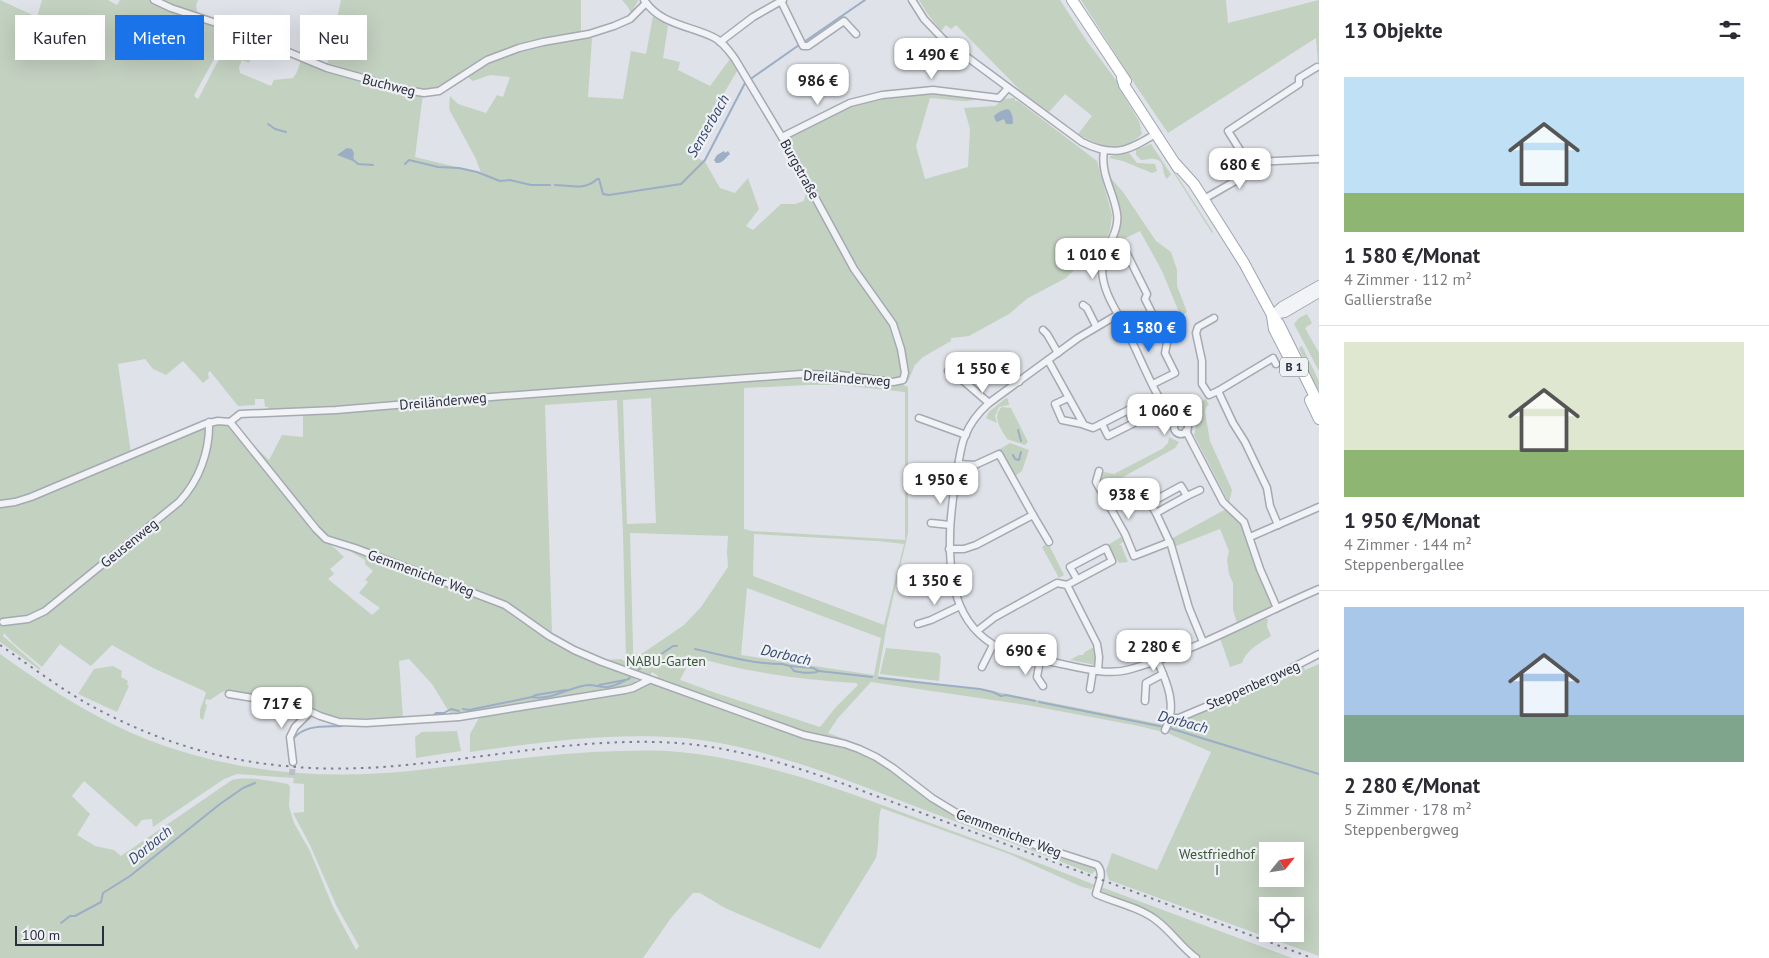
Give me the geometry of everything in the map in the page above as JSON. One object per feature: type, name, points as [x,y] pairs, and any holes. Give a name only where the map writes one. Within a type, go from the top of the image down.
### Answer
[{"type":"main road","name":"B 1","points":[[1074,4],[1122,78],[1124,85],[1147,122],[1157,133],[1234,259],[1249,275]]},
{"type":"main road","name":"B 1","points":[[1176,164],[1185,172],[1204,199],[1240,257],[1272,315],[1280,324],[1319,405]]},
{"type":"main road","name":"B 1","points":[[1272,315],[1274,329],[1319,419]]},
{"type":"street","name":"Buchweg","points":[[154,0],[171,8],[228,27],[327,68],[406,90],[424,93],[439,90],[487,60],[519,48],[589,34],[614,26],[630,19],[645,1]]},
{"type":"street","points":[[720,42],[759,12],[782,0],[803,46],[808,46],[844,21],[856,34]]},
{"type":"street","points":[[912,0],[936,33],[1082,142],[1104,151],[1119,151],[1130,148],[1157,133]]},
{"type":"street","name":"Burgstraße","points":[[645,1],[656,13],[667,20],[712,36],[735,59],[782,137],[854,268],[893,324],[901,349],[905,373],[903,380]]},
{"type":"street","points":[[1316,67],[1299,78],[1299,84],[1228,131],[1245,158],[1255,162],[1319,159]]},
{"type":"street","points":[[782,137],[834,110],[864,98],[933,90],[998,98],[1008,88]]},
{"type":"street","points":[[1104,151],[1103,168],[1117,214],[1115,230],[1104,256],[1102,267],[1103,280],[1117,314],[1158,394],[1175,422],[1179,420],[1185,421],[1188,426],[1186,431],[1224,505],[1244,522],[1260,569],[1277,608]]},
{"type":"street","points":[[1204,199],[1250,172],[1255,162]]},
{"type":"street","points":[[1110,244],[1124,250],[1131,261],[1147,294],[1145,299],[1167,343],[1165,353],[1174,372],[1153,384]]},
{"type":"street","points":[[1272,315],[1282,306],[1319,284]]},
{"type":"street","points":[[1272,315],[1285,313],[1319,293]]},
{"type":"street","points":[[1083,305],[1087,308],[1096,326]]},
{"type":"street","points":[[1117,314],[1096,326],[989,402],[977,416],[966,435],[956,480],[949,549],[951,573],[956,596],[968,622],[993,644],[1015,654],[1096,671],[1110,672],[1130,669],[1203,642],[1319,589]]},
{"type":"street","points":[[1214,318],[1198,327],[1196,333],[1202,361],[1202,384],[1209,395],[1273,358],[1276,364]]},
{"type":"street","points":[[1043,330],[1058,353]]},
{"type":"street","points":[[1004,357],[1008,360],[1018,382]]},
{"type":"street","points":[[1048,360],[1082,424]]},
{"type":"street","points":[[948,371],[953,372],[989,402]]},
{"type":"street","name":"Dreiländerweg","points":[[0,504],[31,497],[209,422],[230,422],[240,414],[336,410],[780,376],[823,375],[893,382],[903,380]]},
{"type":"street","points":[[1218,391],[1267,488],[1270,506],[1278,525]]},
{"type":"street","points":[[1068,398],[1055,404],[1062,420],[1093,428],[1158,394]]},
{"type":"street","points":[[1102,424],[1108,436],[1134,423],[1128,410]]},
{"type":"street","points":[[920,418],[966,435]]},
{"type":"street","name":"Geusenweg","points":[[3,622],[28,619],[45,611],[179,502],[192,486],[202,465],[209,422]]},
{"type":"street","name":"Gemmenicher Weg","points":[[230,422],[326,539],[499,602],[549,636],[574,650],[649,680],[757,717],[804,736],[845,744],[876,757],[932,798],[960,815],[1030,843],[1097,865],[1100,868],[1101,874],[1096,894],[1138,910],[1156,920],[1185,950],[1196,958]]},
{"type":"street","points":[[959,464],[974,466],[999,454],[1049,542]]},
{"type":"street","points":[[1099,471],[1096,482],[1125,534],[1134,556],[1170,542]]},
{"type":"street","points":[[934,476],[956,480]]},
{"type":"street","points":[[1156,513],[1213,483]]},
{"type":"street","points":[[1187,496],[1181,486],[1150,503],[1170,542],[1189,608],[1203,642]]},
{"type":"street","points":[[1250,537],[1319,507]]},
{"type":"street","points":[[949,549],[976,545],[1033,515]]},
{"type":"street","points":[[931,523],[950,525]]},
{"type":"street","points":[[977,631],[995,617],[1053,586],[1060,583],[1067,585],[1112,561],[1106,548],[1070,567],[1077,579]]},
{"type":"street","points":[[926,570],[951,573]]},
{"type":"street","points":[[1067,585],[1097,644],[1099,657],[1090,689]]},
{"type":"street","points":[[918,624],[960,606]]},
{"type":"street","points":[[982,666],[993,644]]},
{"type":"street","name":"Steppenbergweg","points":[[1157,660],[1170,694],[1168,724],[1241,692],[1250,690],[1319,654]]},
{"type":"street","points":[[1040,660],[1035,678],[1043,686]]},
{"type":"street","points":[[1146,701],[1146,683],[1163,674]]},
{"type":"street","points":[[229,694],[296,706],[331,720],[349,723],[448,718],[625,690],[649,680]]},
{"type":"street","points":[[293,762],[290,737],[295,728],[310,712]]},
{"type":"green space","points":[[0,0],[33,15],[15,15],[15,60],[105,60],[105,15],[38,15],[42,0],[108,0],[117,5],[120,0],[152,0],[191,15],[115,15],[115,60],[204,60],[204,20],[214,24],[214,60],[194,96],[198,99],[219,60],[242,60],[239,67],[240,73],[271,86],[274,80],[293,78],[301,60],[423,94],[415,157],[481,173],[476,159],[449,109],[450,96],[458,104],[486,113],[497,95],[503,97],[510,77],[490,75],[473,81],[467,73],[438,89],[424,91],[407,89],[327,65],[328,60],[367,60],[367,15],[338,15],[341,0],[581,0],[581,31],[588,34],[592,39],[588,97],[623,99],[631,51],[646,54],[653,16],[668,26],[663,58],[680,62],[678,70],[710,86],[730,59],[737,71],[692,155],[705,162],[720,188],[735,193],[748,178],[759,209],[746,226],[753,230],[781,204],[795,204],[804,201],[806,193],[802,165],[789,139],[792,135],[843,108],[875,98],[927,93],[977,99],[960,101],[930,98],[916,146],[925,179],[968,167],[970,129],[964,108],[995,106],[999,103],[1000,99],[1015,98],[1015,101],[1018,101],[1097,161],[1112,215],[1110,230],[1100,256],[1076,268],[1066,278],[1028,298],[1009,314],[969,336],[951,338],[951,341],[923,357],[915,365],[908,381],[906,361],[899,359],[901,376],[895,380],[840,374],[490,394],[269,412],[268,407],[265,407],[264,399],[255,399],[255,405],[238,406],[210,371],[208,373],[209,378],[203,383],[183,361],[166,375],[153,369],[145,359],[118,364],[131,453],[13,500],[0,502]]},
{"type":"green space","points":[[162,0],[198,0],[196,6],[198,14]]},
{"type":"green space","points":[[622,0],[638,0],[638,1],[631,13]]},
{"type":"green space","points":[[919,0],[1060,0],[1086,40],[1119,84],[1119,88],[1139,121],[1142,134],[1126,145],[1110,147],[1078,134],[1092,116],[1065,94],[1049,112],[1021,91],[956,25],[951,29],[946,25],[941,31]]},
{"type":"green space","points":[[1081,0],[1226,0],[1228,23],[1319,0],[1319,77],[1316,38],[1168,133]]},
{"type":"green space","points":[[1154,142],[1157,144],[1212,233]]},
{"type":"green space","points":[[1151,144],[1171,174],[1167,179],[1162,164],[1158,160],[1141,160],[1136,155],[1136,150]]},
{"type":"green space","points":[[1129,153],[1137,163],[1155,164],[1157,171],[1152,173],[1123,161],[1109,158]]},
{"type":"green space","points":[[1108,175],[1123,192],[1156,241],[1171,252],[1177,270],[1177,286],[1187,312],[1181,317],[1162,271],[1140,231],[1118,242],[1114,240],[1120,220],[1120,213]]},
{"type":"green space","points":[[1307,314],[1312,323],[1305,328],[1319,353],[1319,371],[1294,324],[1299,318]]},
{"type":"green space","points":[[1302,346],[1319,381],[1319,390],[1317,391],[1299,348]]},
{"type":"green space","points":[[805,377],[901,384],[908,387],[908,533],[887,624],[878,676],[987,690],[1165,725],[1200,714],[1281,678],[1303,666],[1305,670],[1319,664],[1319,956],[1280,942],[1304,942],[1304,897],[1259,897],[1259,934],[1109,880],[1106,871],[1112,853],[1157,870],[1211,752],[1167,733],[1139,726],[1027,705],[871,682],[838,718],[828,733],[863,746],[882,756],[899,767],[932,796],[965,815],[1026,839],[1101,864],[1092,874],[827,773],[771,755],[714,742],[658,736],[604,737],[470,752],[470,734],[480,716],[632,691],[652,683],[703,702],[705,697],[658,678],[652,672],[650,676],[605,660],[621,659],[626,662],[617,400],[545,405],[552,633],[506,602],[488,594],[333,538],[325,541],[344,557],[330,569],[334,574],[328,579],[372,615],[380,608],[359,593],[368,582],[365,580],[373,571],[365,564],[365,560],[348,550],[349,548],[504,607],[558,644],[593,661],[634,677],[637,681],[633,686],[494,710],[451,715],[432,684],[409,659],[399,661],[403,718],[337,719],[298,705],[226,691],[210,700],[206,699],[205,704],[207,705],[203,720],[200,718],[200,710],[206,693],[204,691],[153,668],[112,645],[91,666],[60,644],[42,667],[4,633],[3,636],[40,670],[0,642],[0,506],[15,505],[32,500],[205,426],[207,442],[205,452],[187,490],[167,510],[136,530],[60,594],[63,599],[128,544],[161,521],[180,503],[194,484],[204,462],[212,427],[219,424],[233,430],[262,464],[265,462],[244,436],[269,460],[282,435],[303,437],[303,414],[403,409],[491,399]],"holes":[[[841,385],[905,392],[905,540],[744,529],[744,388]],[[651,398],[656,523],[627,524],[623,400]],[[630,533],[728,536],[728,567],[701,607],[684,625],[640,655],[633,654]],[[754,534],[904,544],[884,625],[753,576]],[[747,588],[881,638],[874,675],[741,655]],[[692,656],[752,671],[815,680],[856,683],[858,685],[836,707],[820,727],[680,680]]]},
{"type":"green space","points":[[1006,398],[1009,405],[999,407],[995,416],[997,423],[986,418],[989,412]]},
{"type":"green space","points":[[1206,399],[1209,405],[1206,407],[1205,412],[1210,441],[1232,490],[1229,503],[1194,435],[1196,425],[1191,408],[1195,405],[1201,406],[1203,400]]},
{"type":"green space","points":[[1002,407],[1011,408],[1028,442],[1025,445],[1007,439],[1002,431],[998,423],[997,414]]},
{"type":"green space","points":[[1169,437],[1179,442],[1175,448],[1116,481],[1116,490],[1102,493],[1096,482],[1099,471],[1114,474],[1162,449],[1168,443]]},
{"type":"green space","points":[[1010,443],[1029,450],[1022,471],[1015,476],[1000,449]]},
{"type":"green space","points":[[1228,508],[1239,516],[1277,608],[1244,624],[1245,628],[1268,619],[1267,626],[1271,636],[1250,651],[1242,663],[1230,667],[1219,635],[1238,626],[1233,610],[1233,583],[1229,574],[1227,560],[1229,551],[1220,529],[1171,548],[1169,540]]},
{"type":"green space","points":[[1121,537],[1124,541],[1119,545],[1121,545],[1128,562],[1119,563],[1108,545]]},
{"type":"green space","points":[[1048,543],[1064,575],[1059,578],[1042,547]]},
{"type":"green space","points":[[1094,647],[1096,665],[1070,660],[1083,655]]},
{"type":"green space","points":[[886,648],[938,653],[941,657],[939,681],[880,674]]},
{"type":"green space","points":[[0,654],[72,702],[133,734],[171,748],[210,759],[249,767],[289,772],[370,774],[593,752],[657,751],[710,756],[770,769],[830,786],[1095,885],[1091,889],[1082,887],[1009,854],[881,808],[876,858],[820,949],[725,908],[700,893],[693,893],[671,918],[643,958],[0,958]],"holes":[[[237,774],[294,778],[293,783],[304,784],[304,812],[293,813],[310,845],[337,907],[359,946],[356,950],[333,907],[310,851],[294,823],[289,806],[290,787],[288,784],[267,780],[232,780],[121,856],[114,850],[95,846],[77,835],[90,814],[72,796],[84,781],[136,827],[142,820],[152,819],[153,827],[224,779]]]},
{"type":"green space","points":[[113,666],[122,671],[121,677],[128,681],[127,684],[129,686],[117,712],[78,694],[94,669]]},
{"type":"green space","points":[[457,731],[461,751],[416,758],[415,737],[422,732]]},
{"type":"green space","points":[[1101,887],[1292,958],[1201,958],[1184,945],[1161,921],[1101,893]]},
{"type":"water","points":[[1008,109],[1012,115],[1012,124],[1006,124],[1004,119],[997,122],[995,120],[994,116],[1000,111]]},
{"type":"water","points":[[347,148],[352,149],[354,153],[353,161],[337,155]]},
{"type":"water","points":[[724,151],[725,153],[728,151],[730,154],[722,161],[716,163],[714,160],[717,155]]},
{"type":"waterway","name":"Senserbach","points":[[804,42],[865,0]]},
{"type":"waterway","name":"Senserbach","points":[[752,78],[799,45]]},
{"type":"waterway","name":"Senserbach","points":[[555,185],[577,187],[587,185],[599,179],[603,194],[609,195],[681,184],[705,160],[745,83]]},
{"type":"waterway","name":"Senserbach","points":[[268,124],[275,129],[286,132]]},
{"type":"waterway","name":"Senserbach","points":[[352,159],[358,164],[373,165]]},
{"type":"waterway","name":"Senserbach","points":[[405,164],[409,160],[438,167],[459,168],[477,172],[500,181],[510,180],[531,185],[550,185]]},
{"type":"waterway","points":[[1018,430],[1021,441]]},
{"type":"waterway","points":[[1013,455],[1015,459],[1019,460],[1021,452]]},
{"type":"waterway","name":"Dorbach","points":[[638,670],[673,646],[677,646]]},
{"type":"waterway","name":"Dorbach","points":[[695,649],[749,661],[782,664],[790,666],[794,671],[800,672],[810,673],[819,671],[872,677]]},
{"type":"waterway","points":[[790,666],[813,668],[819,671]]},
{"type":"waterway","name":"Dorbach","points":[[463,709],[469,710],[532,697],[547,697],[582,686],[611,686],[630,678]]},
{"type":"waterway","name":"Dorbach","points":[[879,678],[980,689],[1001,696],[1006,695],[1035,701]]},
{"type":"waterway","name":"Dorbach","points":[[599,685],[625,680]]},
{"type":"waterway","name":"Dorbach","points":[[532,697],[566,690]]},
{"type":"waterway","name":"Dorbach","points":[[1039,702],[1169,728],[1319,774]]},
{"type":"waterway","name":"Dorbach","points":[[433,716],[436,713],[444,713],[451,709],[459,711]]},
{"type":"waterway","name":"Dorbach","points":[[295,753],[293,739],[303,731],[316,727],[342,726]]},
{"type":"waterway","name":"Dorbach","points":[[61,923],[70,916],[75,916],[101,902],[103,893],[130,876],[220,804],[243,788],[255,783]]},
{"type":"tunnel","points":[[292,775],[293,762]]},
{"type":"railway","points":[[0,645],[88,704],[135,727],[208,753],[259,763],[331,769],[377,767],[562,746],[655,742],[704,746],[751,755],[798,768],[844,784],[1312,958]]},
{"type":"park label","name":"NABU-Garten","points":[[666,661]]},
{"type":"park label","name":"Westfriedhof I","points":[[1217,862]]}]
